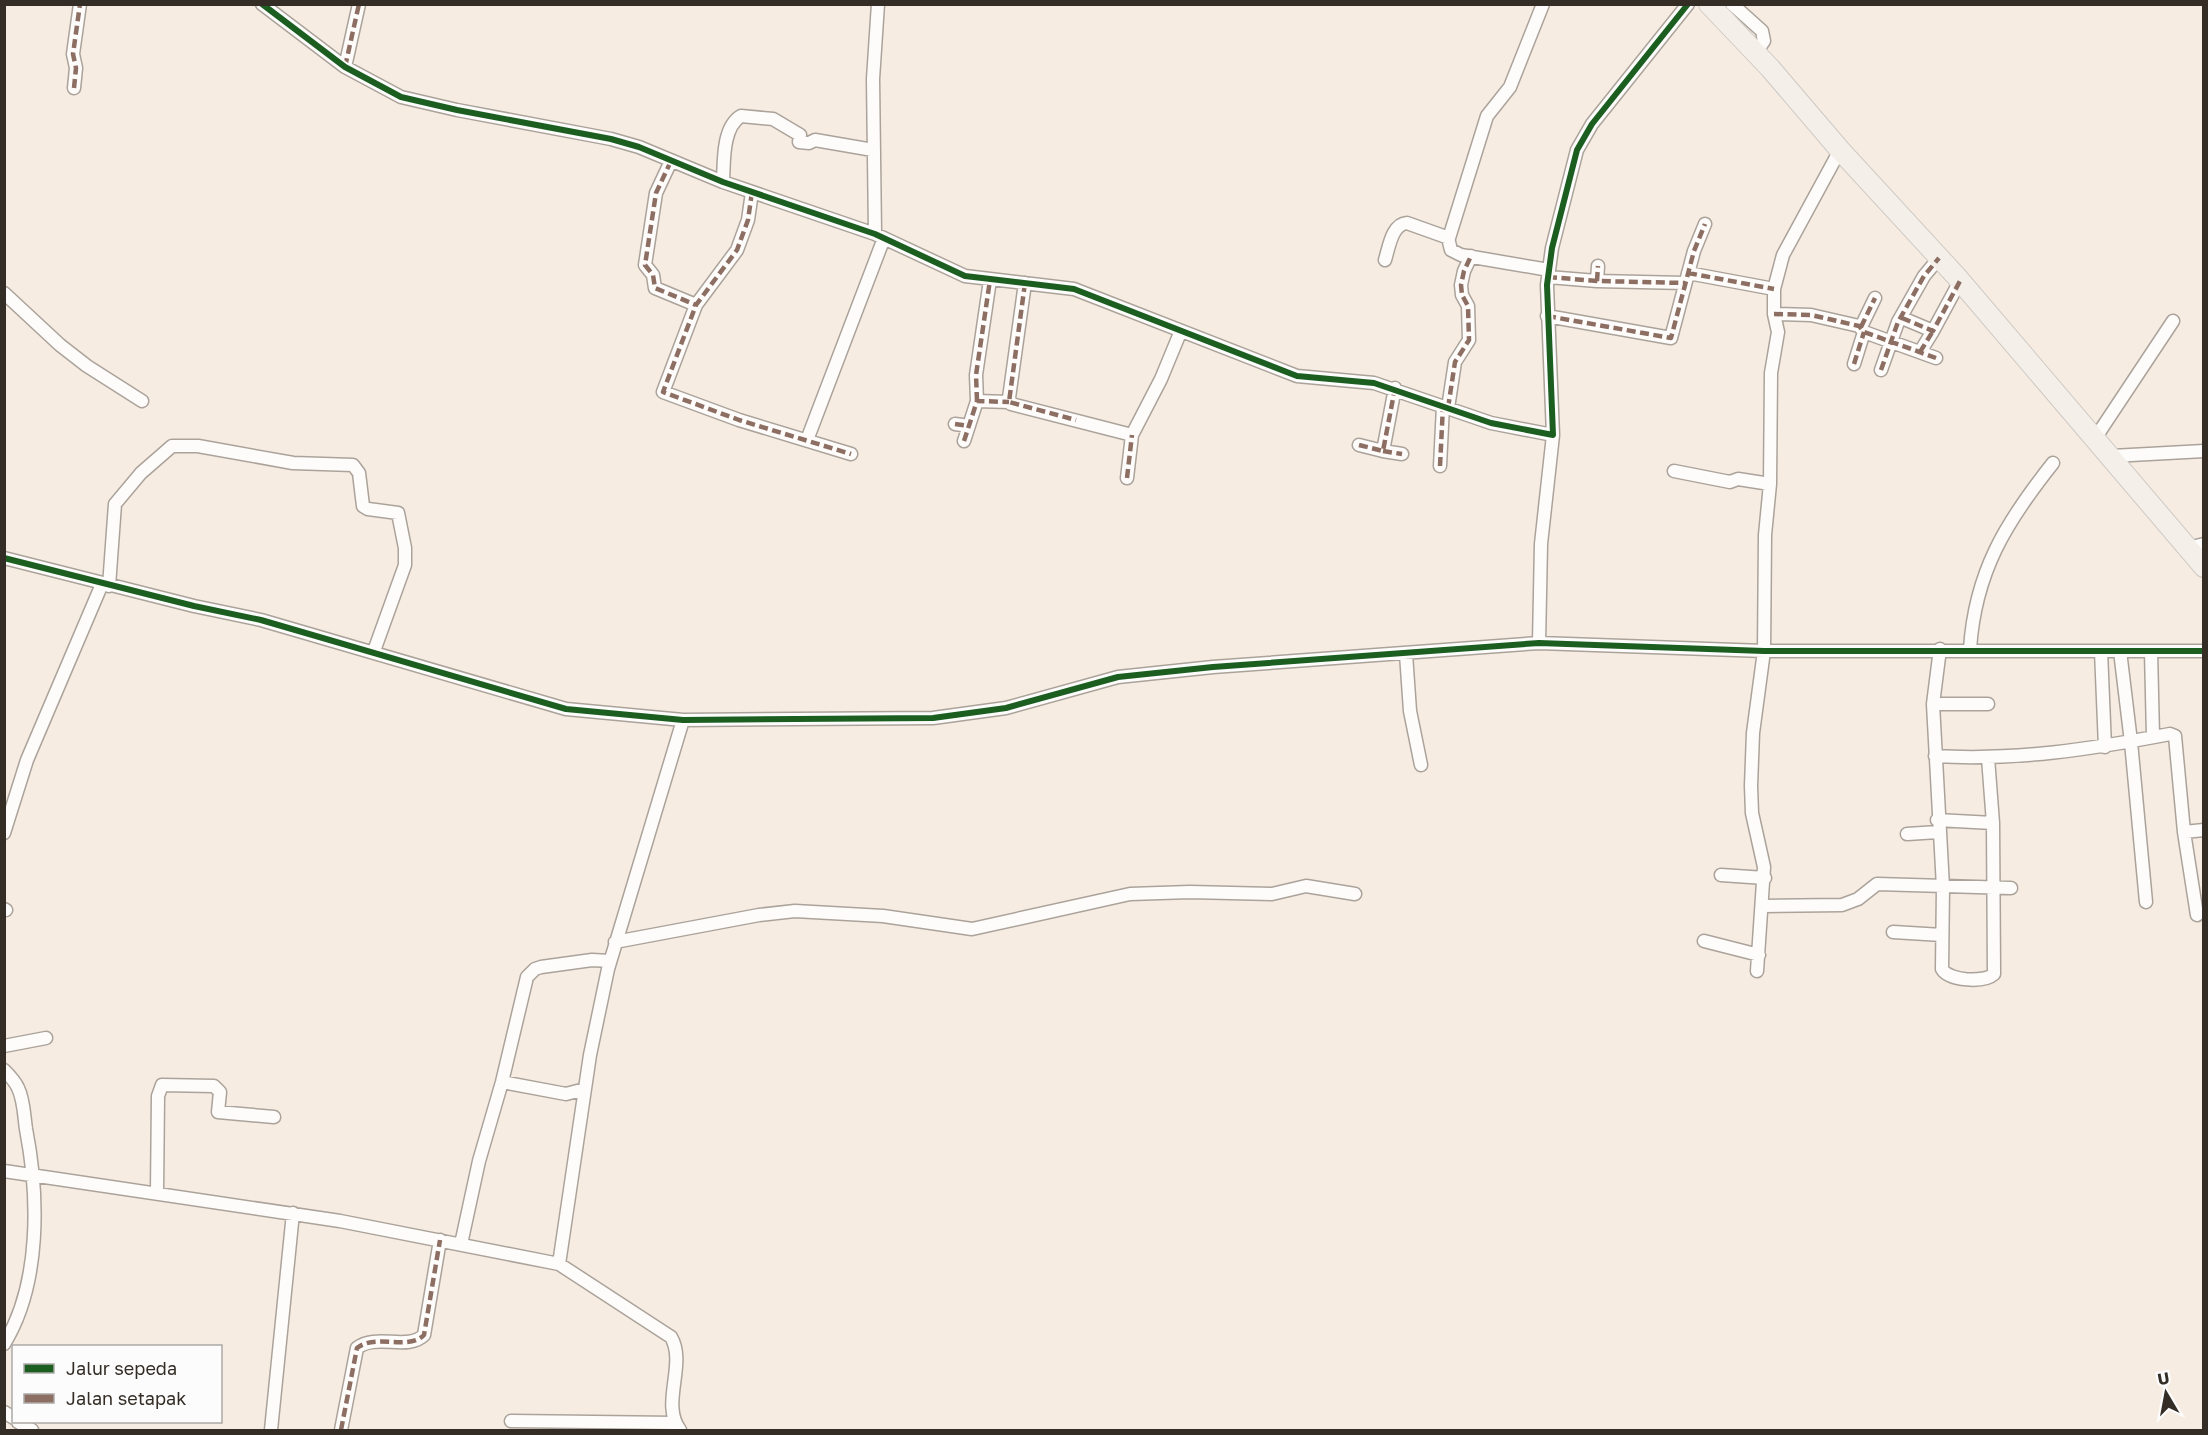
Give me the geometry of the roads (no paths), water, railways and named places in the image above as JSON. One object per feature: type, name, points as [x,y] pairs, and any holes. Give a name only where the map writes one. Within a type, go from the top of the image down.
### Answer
[{"type":"main road","points":[[1709,4],[1756,52],[2112,456],[2196,546],[2204,567]]},
{"type":"street","points":[[74,88],[76,68],[73,54],[80,4]]},
{"type":"street","points":[[262,4],[345,67],[404,97],[611,139],[671,160],[723,182],[880,236],[951,271],[990,280],[1074,289],[1116,304],[1180,333],[1298,376],[1374,383],[1395,388],[1491,423],[1553,435]]},
{"type":"street","points":[[345,67],[359,4]]},
{"type":"street","points":[[807,440],[880,236],[873,150],[873,79],[878,4]]},
{"type":"street","points":[[1543,4],[1510,87],[1487,116],[1448,238],[1453,252],[1597,281],[1687,278],[1774,289]]},
{"type":"street","points":[[1539,644],[1541,544],[1553,435],[1547,316],[1549,273],[1580,141],[1688,4]]},
{"type":"street","points":[[1732,4],[1762,31],[1764,41],[1756,52]]},
{"type":"street","points":[[723,182],[727,142],[732,125],[741,116],[773,119],[800,135],[799,142],[809,143],[815,140],[873,150]]},
{"type":"street","points":[[1757,970],[1765,878],[1751,795],[1753,733],[1764,651],[1765,535],[1770,484],[1772,373],[1778,332],[1774,314],[1774,289],[1783,255],[1840,150]]},
{"type":"street","points":[[671,160],[656,193],[645,265],[653,275],[655,288],[696,305]]},
{"type":"street","points":[[752,192],[748,220],[737,250],[696,305],[663,392],[739,420],[850,454]]},
{"type":"street","points":[[1384,260],[1396,228],[1402,223],[1448,238]]},
{"type":"street","points":[[1547,316],[1671,338],[1687,278],[1705,224]]},
{"type":"street","points":[[1440,466],[1445,407],[1453,369],[1469,340],[1468,306],[1462,295],[1461,285],[1471,256]]},
{"type":"street","points":[[1881,370],[1890,341],[1924,276],[1939,258]]},
{"type":"street","points":[[1597,281],[1598,266]]},
{"type":"street","points":[[964,441],[977,401],[976,375],[990,280]]},
{"type":"street","points":[[1920,352],[1934,331],[1960,281]]},
{"type":"street","points":[[1009,402],[1025,283]]},
{"type":"street","points":[[4,293],[60,345],[87,366],[142,401]]},
{"type":"street","points":[[1854,364],[1862,329],[1875,298]]},
{"type":"street","points":[[1774,314],[1811,315],[1862,329],[1936,357]]},
{"type":"street","points":[[1902,318],[1934,331]]},
{"type":"street","points":[[2096,438],[2173,321]]},
{"type":"street","points":[[1127,478],[1132,435],[1161,379],[1180,333]]},
{"type":"street","points":[[1383,451],[1395,388]]},
{"type":"street","points":[[977,401],[1009,402],[1132,435]]},
{"type":"street","points":[[955,424],[969,426]]},
{"type":"street","points":[[1359,445],[1402,454]]},
{"type":"street","points":[[4,833],[27,760],[105,585],[115,504],[141,473],[172,446],[198,446],[293,463],[353,465],[359,472],[363,506],[368,509],[398,513],[405,548],[405,565],[374,651]]},
{"type":"street","points":[[2112,456],[2204,451]]},
{"type":"street","points":[[1970,650],[1973,618],[1998,542],[2019,505],[2053,463]]},
{"type":"street","points":[[1674,471],[1730,482],[1737,479],[1770,484]]},
{"type":"street","points":[[4,558],[105,585],[261,620],[374,651],[566,709],[683,720],[933,718],[1001,709],[1118,677],[1213,667],[1539,644],[1764,651],[1940,649],[2204,651]]},
{"type":"street","points":[[1940,649],[1933,704],[1943,887],[1942,969],[1945,974],[1952,977],[1991,978],[1994,974],[1993,823],[1988,758]]},
{"type":"street","points":[[2102,651],[2105,747]]},
{"type":"street","points":[[2120,651],[2146,902]]},
{"type":"street","points":[[2151,651],[2153,737]]},
{"type":"street","points":[[1406,654],[1410,711],[1421,765]]},
{"type":"street","points":[[1933,704],[1988,704]]},
{"type":"street","points":[[559,1264],[585,1089],[610,961],[683,720]]},
{"type":"street","points":[[1935,756],[1988,758],[2105,747],[2170,734],[2177,739],[2184,832],[2197,915]]},
{"type":"street","points":[[1907,834],[1938,826],[1993,823]]},
{"type":"street","points":[[2184,832],[2204,830]]},
{"type":"street","points":[[1721,875],[1765,878]]},
{"type":"street","points":[[1763,906],[1842,905],[1858,899],[1877,884],[2011,888]]},
{"type":"street","points":[[615,942],[759,915],[795,912],[883,916],[972,928],[1130,894],[1190,892],[1272,894],[1308,886],[1355,894]]},
{"type":"street","points":[[1893,932],[1942,935]]},
{"type":"street","points":[[1704,941],[1759,955]]},
{"type":"street","points":[[461,1244],[478,1161],[502,1082],[530,973],[541,967],[563,962],[610,961]]},
{"type":"street","points":[[4,1046],[46,1038]]},
{"type":"street","points":[[4,1070],[20,1092],[35,1175],[31,1258],[26,1290],[17,1322],[4,1344]]},
{"type":"street","points":[[502,1082],[566,1094],[585,1089]]},
{"type":"street","points":[[157,1192],[158,1096],[162,1085],[214,1086],[220,1092],[218,1112],[274,1117]]},
{"type":"street","points":[[4,1171],[293,1213],[559,1264],[670,1337],[675,1349],[678,1427],[511,1421]]},
{"type":"street","points":[[271,1431],[293,1213]]},
{"type":"street","points":[[341,1431],[357,1348],[369,1342],[417,1340],[424,1335],[440,1240]]}]
